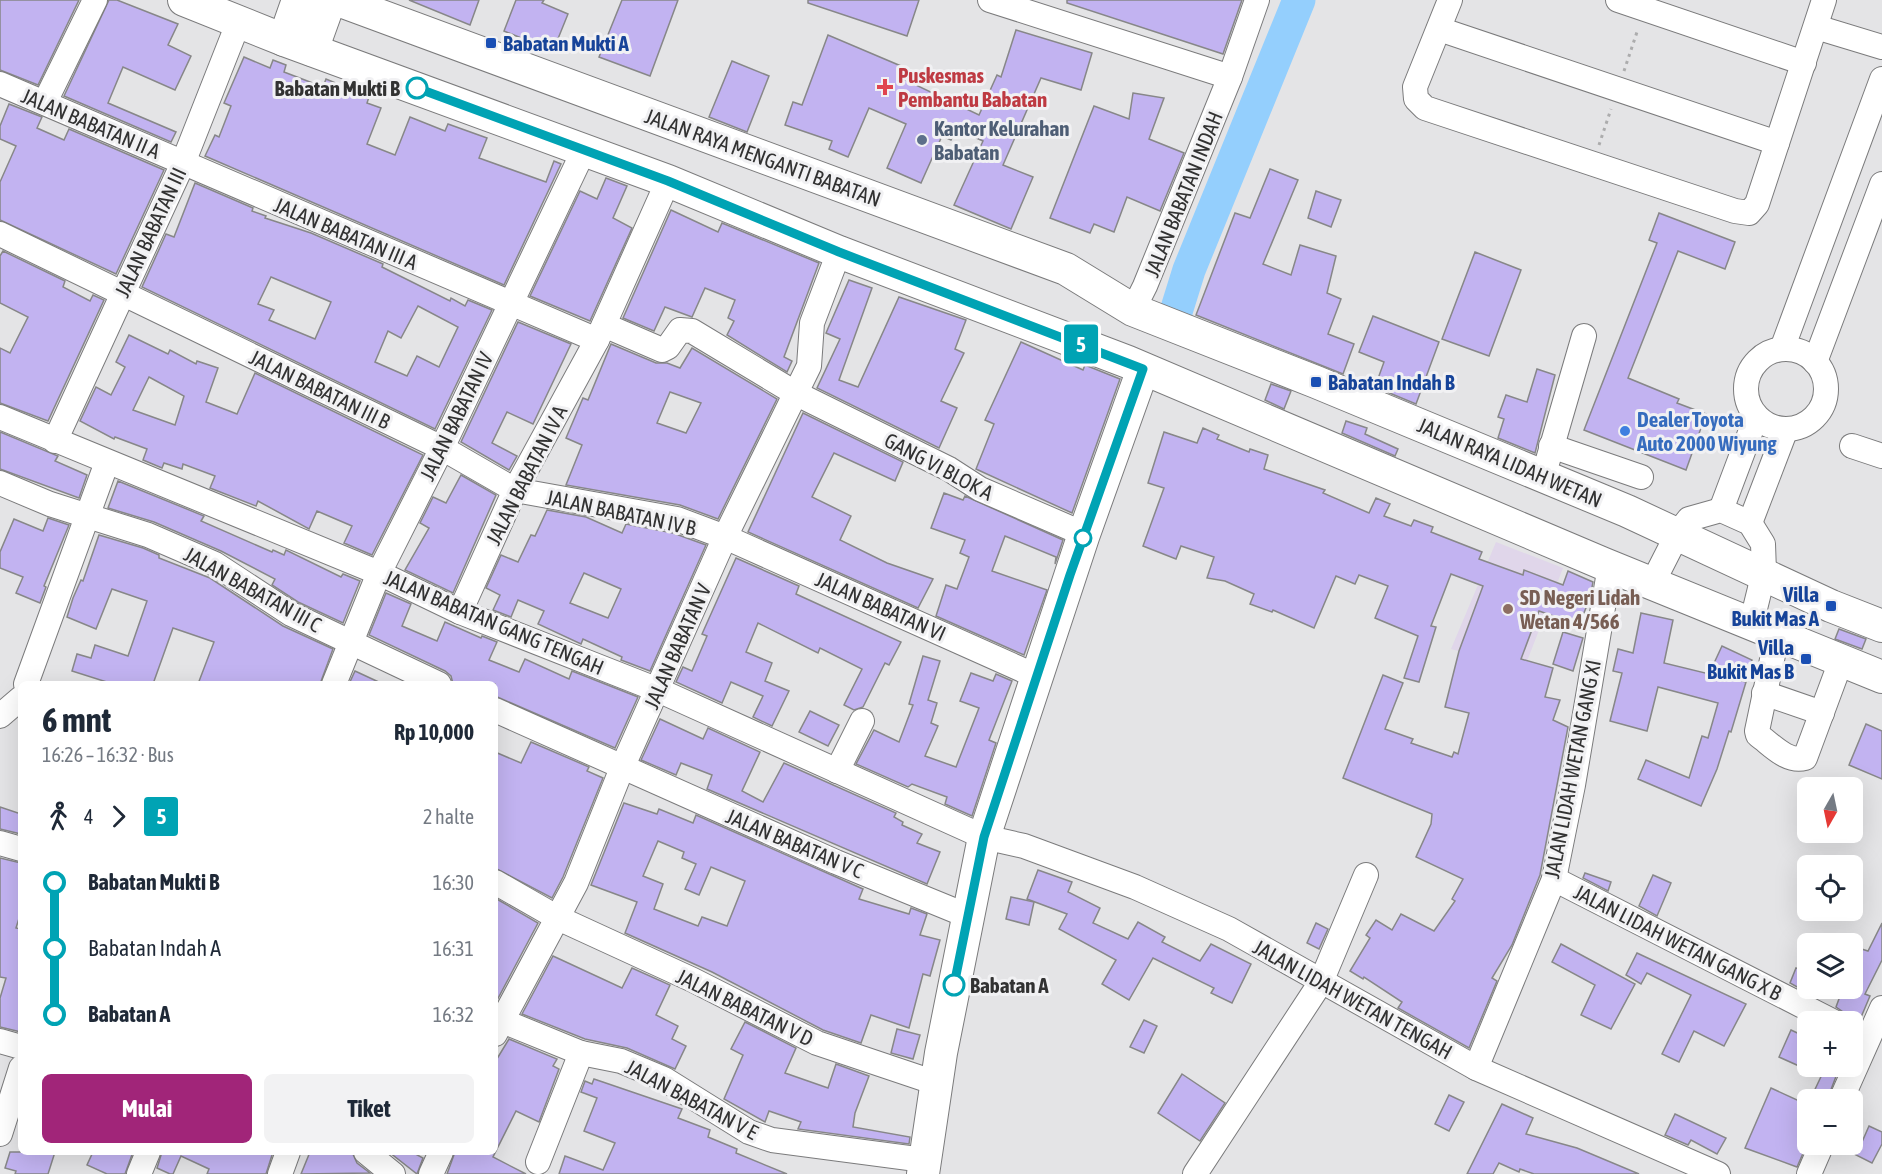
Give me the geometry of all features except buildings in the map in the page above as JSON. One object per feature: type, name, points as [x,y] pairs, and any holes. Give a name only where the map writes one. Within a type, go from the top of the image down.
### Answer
[{"type":"main road","name":"JALAN RAYA MENGANTI BABATAN","points":[[184,0],[239,21],[310,19],[391,9],[1066,269],[1133,310]]},
{"type":"main road","name":"JALAN RAYA MENGANTI BABATAN","points":[[310,19],[584,150],[668,181],[839,252],[1135,365]]},
{"type":"main road","points":[[924,1167],[936,1083],[984,837],[1084,534],[1135,365],[1133,310]]},
{"type":"main road","name":"JALAN RAYA LIDAH WETAN","points":[[1133,310],[1316,382],[1627,511],[1764,572],[1831,606],[1882,627]]},
{"type":"main road","points":[[1135,365],[1652,584],[1882,677]]},
{"type":"street","points":[[45,102],[95,0]]},
{"type":"street","points":[[990,0],[1230,77]]},
{"type":"street","name":"JALAN BABATAN INDAH","points":[[1133,310],[1145,286],[1230,77],[1257,0]]},
{"type":"street","points":[[1450,0],[1415,87],[1416,99],[1425,108],[1736,211],[1749,213],[1757,204],[1824,0]]},
{"type":"street","points":[[1618,0],[1804,63]]},
{"type":"street","name":"JALAN BABATAN III","points":[[55,441],[183,163],[239,21]]},
{"type":"street","points":[[1816,27],[1882,48]]},
{"type":"street","points":[[1438,29],[1777,143]]},
{"type":"street","points":[[1782,349],[1882,79]]},
{"type":"street","name":"JALAN BABATAN II A","points":[[0,84],[183,163]]},
{"type":"street","name":"JALAN BABATAN IV","points":[[335,681],[379,573],[442,448],[584,150]]},
{"type":"street","name":"JALAN BABATAN III A","points":[[183,163],[510,303]]},
{"type":"street","name":"JALAN BABATAN IV A","points":[[460,612],[515,490],[600,333],[668,181]]},
{"type":"street","points":[[1815,362],[1882,184]]},
{"type":"street","name":"JALAN BABATAN III B","points":[[0,234],[442,448],[515,490]]},
{"type":"street","name":"JALAN BABATAN V","points":[[498,1022],[576,883],[622,768],[725,537],[809,366],[812,323],[839,252]]},
{"type":"street","points":[[510,303],[600,333],[663,350],[668,347],[680,330],[692,331],[795,393]]},
{"type":"street","points":[[1544,477],[1584,336]]},
{"type":"street","points":[[1782,349],[1800,352],[1815,362],[1824,382],[1822,405],[1814,418],[1801,426],[1786,429],[1770,426],[1756,417],[1747,402],[1745,384],[1752,367],[1764,355],[1782,349]]},
{"type":"street","name":"GANG VI BLOK A","points":[[795,393],[949,469],[980,489],[1084,534]]},
{"type":"street","name":"JALAN BABATAN GANG TENGAH","points":[[0,417],[379,573],[460,612],[658,690],[984,837]]},
{"type":"street","points":[[1721,510],[1756,417]]},
{"type":"street","points":[[1750,523],[1786,429]]},
{"type":"street","points":[[1551,446],[1643,472],[1627,511]]},
{"type":"street","points":[[1852,446],[1882,456]]},
{"type":"street","points":[[27,681],[107,462]]},
{"type":"street","name":"JALAN BABATAN III C","points":[[0,483],[87,516],[148,535],[214,564],[291,614],[350,641],[426,681]]},
{"type":"street","name":"JALAN BABATAN IV B","points":[[515,490],[677,519],[725,537]]},
{"type":"street","points":[[1652,584],[1678,533],[1689,519],[1721,510],[1750,523],[1763,544],[1764,572],[1764,693],[1756,726],[1758,735],[1790,758],[1797,760],[1805,758],[1841,661]]},
{"type":"street","name":"JALAN BABATAN VI","points":[[725,537],[1036,676]]},
{"type":"street","name":"JALAN LIDAH WETAN GANG XI","points":[[1476,1068],[1554,879],[1571,795],[1610,566]]},
{"type":"street","points":[[1764,693],[1822,713]]},
{"type":"street","points":[[0,716],[18,700]]},
{"type":"street","name":"JALAN BABATAN V C","points":[[498,711],[622,768],[968,916]]},
{"type":"street","points":[[837,771],[862,721]]},
{"type":"street","name":"JALAN LIDAH WETAN TENGAH","points":[[984,837],[1024,846],[1135,886],[1229,928],[1476,1068],[1718,1174]]},
{"type":"street","points":[[0,843],[18,848]]},
{"type":"street","points":[[1195,1174],[1321,982],[1366,875]]},
{"type":"street","name":"JALAN LIDAH WETAN GANG X B","points":[[1554,879],[1812,1011]]},
{"type":"street","name":"JALAN BABATAN V D","points":[[498,884],[558,918],[693,980],[817,1043],[936,1083]]},
{"type":"street","points":[[1846,1089],[1882,1008]]},
{"type":"street","name":"JALAN BABATAN V E","points":[[498,1024],[581,1053],[621,1061],[664,1079],[749,1132],[772,1140],[924,1167]]},
{"type":"street","points":[[0,1041],[18,1046]]},
{"type":"street","points":[[538,1162],[581,1053]]},
{"type":"street","points":[[0,1134],[18,1077]]},
{"type":"street","points":[[139,1174],[147,1155]]},
{"type":"street","points":[[280,1174],[287,1155]]},
{"type":"street","points":[[370,1155],[393,1174]]},
{"type":"street","points":[[431,1174],[440,1155]]},
{"type":"street","points":[[1809,1174],[1817,1155]]},
{"type":"shaded area","name":"SD Negeri Lidah Wetan 4/566","points":[[1496,542],[1563,568],[1524,669],[1451,649]]},
{"type":"waterway","points":[[1175,315],[1189,270],[1299,0]]},
{"type":"bus line","name":"5","points":[[417,88],[668,181],[839,252],[1143,369],[1070,575],[984,837],[954,985]]},
{"type":"place","name":"Babatan Mukti A","points":[[491,43]]},
{"type":"place","name":"Puskesmas Pembantu Babatan","points":[[885,87]]},
{"type":"place","name":"Babatan Mukti B","points":[[417,88]]},
{"type":"place","name":"Kantor Kelurahan Babatan","points":[[922,140]]},
{"type":"place","name":"Babatan Indah B","points":[[1316,382]]},
{"type":"place","name":"Dealer Toyota Auto 2000 Wiyung","points":[[1625,431]]},
{"type":"place","name":"Villa Bukit Mas A","points":[[1831,606]]},
{"type":"place","name":"SD Negeri Lidah Wetan 4/566","points":[[1508,609]]},
{"type":"place","name":"Villa Bukit Mas B","points":[[1806,659]]},
{"type":"place","name":"Babatan A","points":[[954,985]]}]
